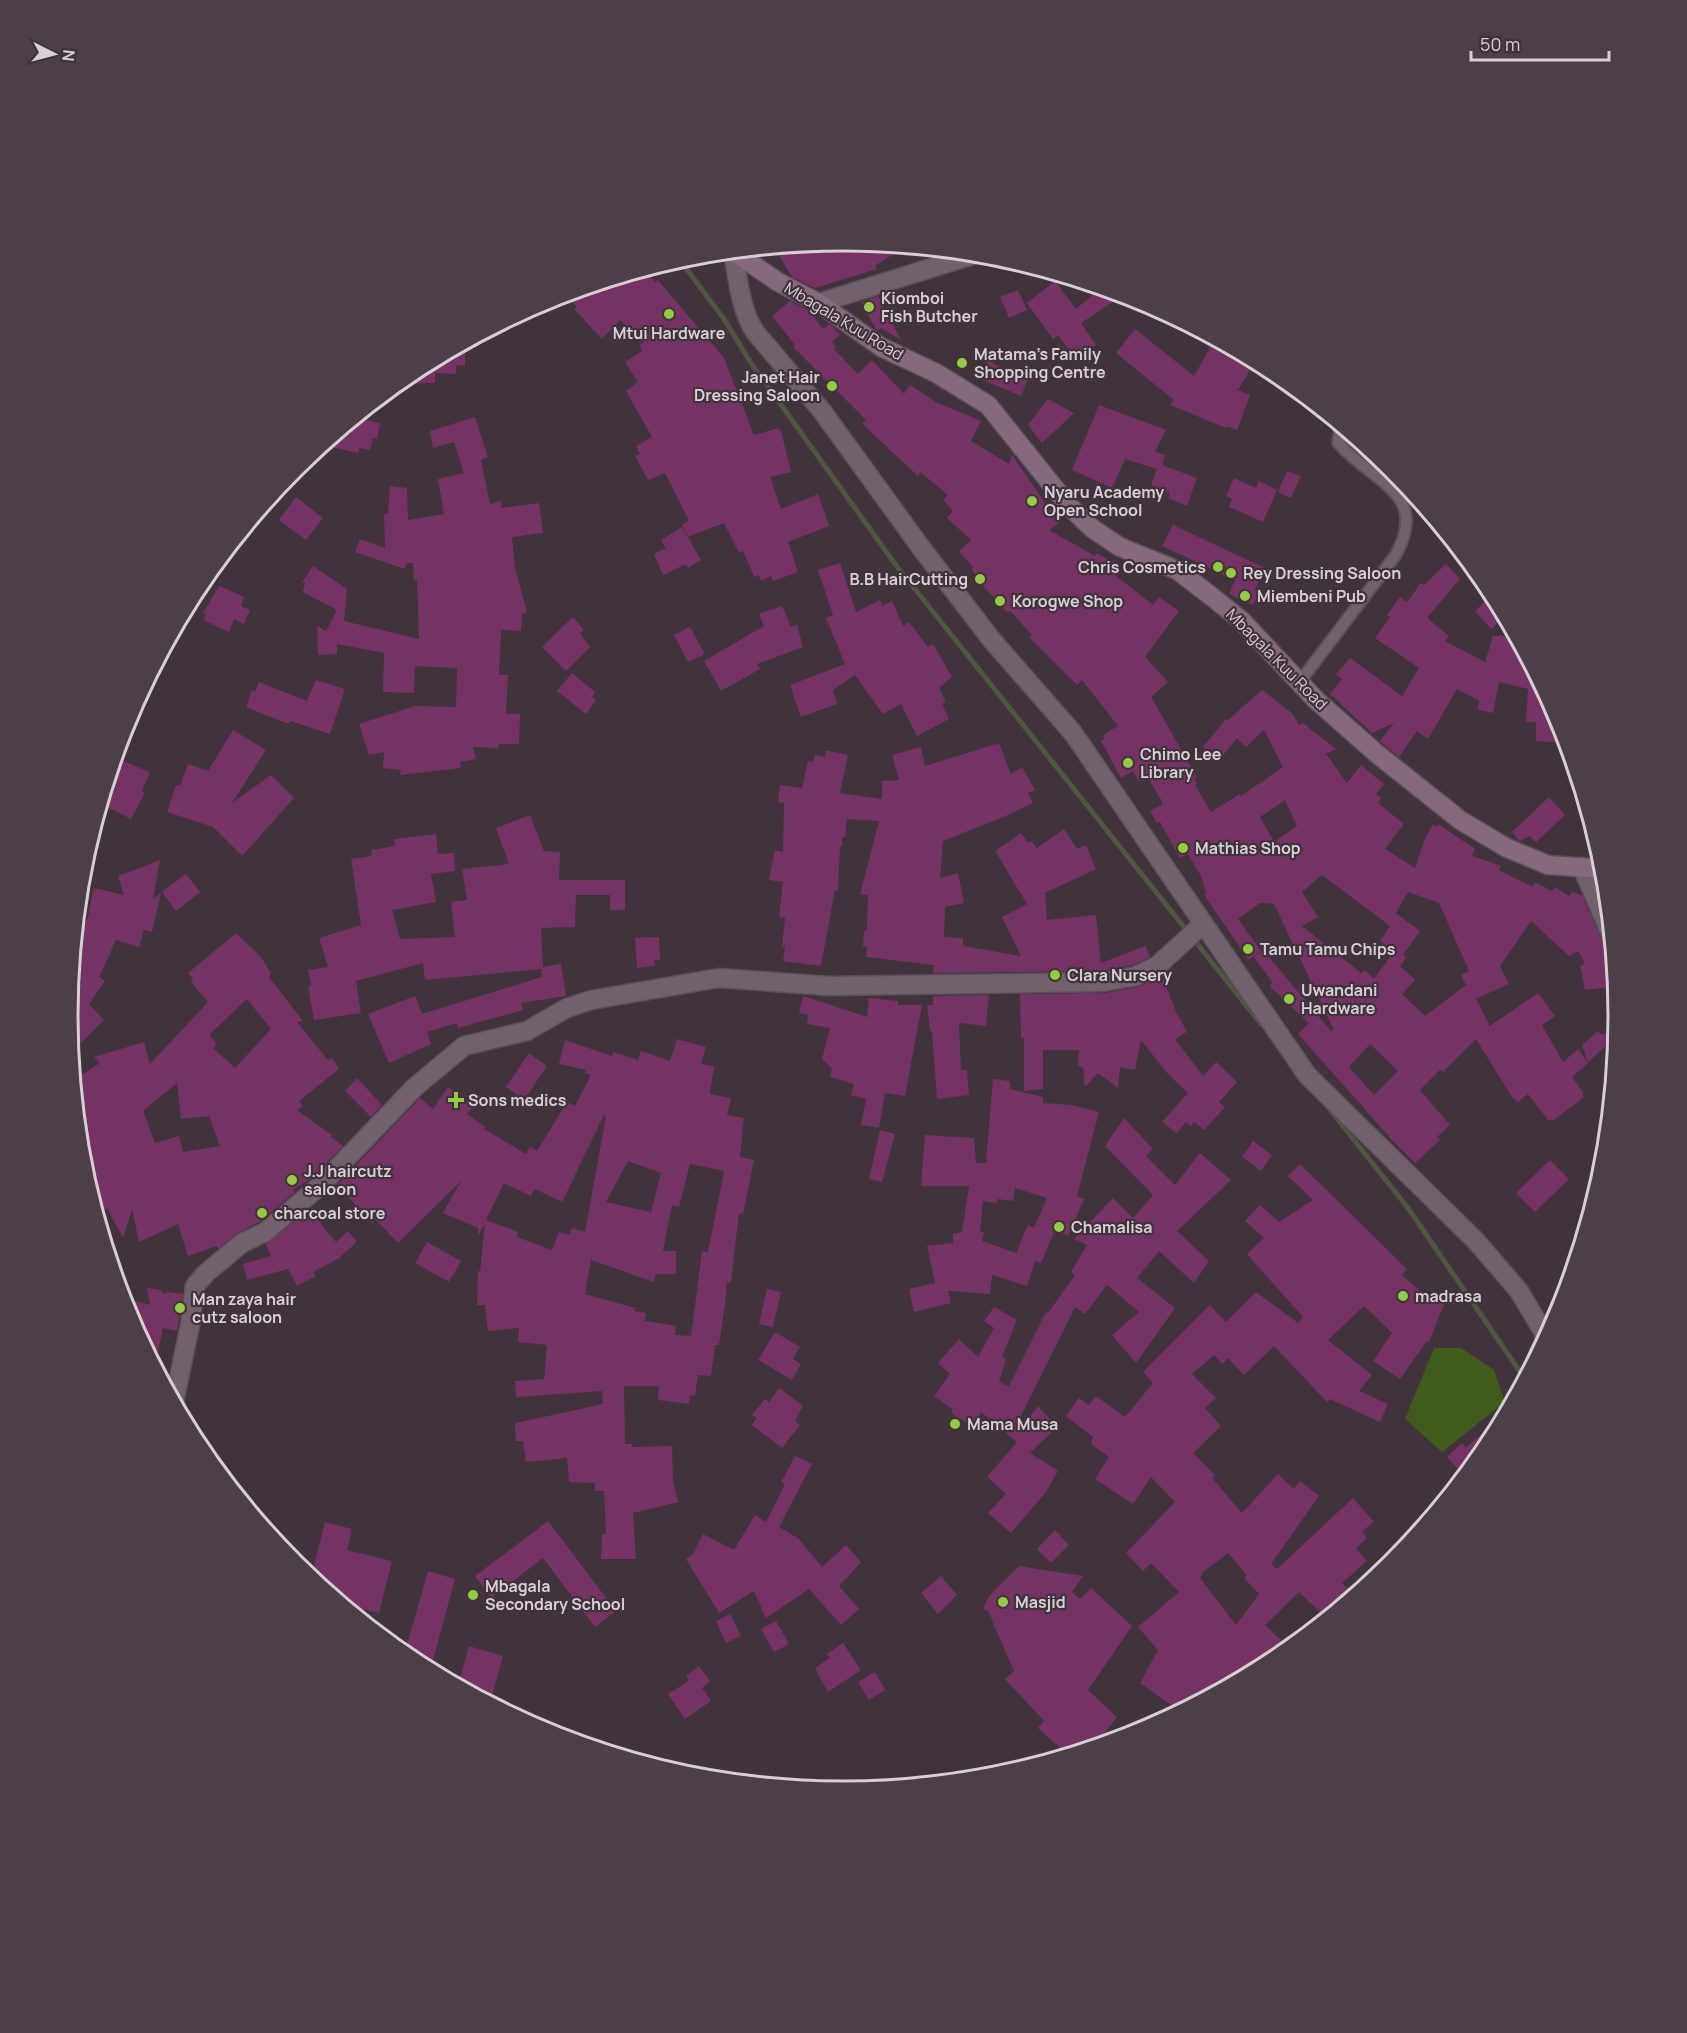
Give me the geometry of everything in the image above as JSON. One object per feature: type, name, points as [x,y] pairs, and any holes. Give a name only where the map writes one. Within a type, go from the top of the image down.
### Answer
[{"type":"street","name":"Mbagala Kuu Road","points":[[742,258],[778,282],[819,303],[881,347],[936,373],[988,405],[1069,506],[1094,529],[1120,546],[1177,570],[1211,596],[1241,620],[1299,683],[1376,753],[1460,820],[1507,848],[1548,865],[1594,868]]},
{"type":"street","points":[[734,260],[743,304],[748,321],[755,332],[822,411],[922,549],[991,639],[1073,733],[1306,1075],[1476,1241],[1519,1291],[1542,1329]]},
{"type":"street","points":[[819,303],[956,260]]},
{"type":"street","points":[[1582,867],[1601,911]]},
{"type":"street","points":[[176,1391],[190,1325],[195,1286],[205,1274],[242,1243],[265,1232],[321,1185],[415,1087],[464,1046],[527,1031],[567,1008],[591,1000],[718,978],[829,986],[1103,982],[1136,976],[1156,966],[1202,925]]},
{"type":"lane","points":[[1299,683],[1395,556],[1406,537],[1407,516],[1398,495],[1338,443],[1340,434]]},
{"type":"green space","points":[[1434,1348],[1461,1348],[1494,1370],[1503,1403],[1442,1452],[1405,1419]]},
{"type":"building","points":[[844,251],[895,253],[876,265],[877,269],[815,288],[792,277],[778,254]]},
{"type":"building","points":[[649,276],[655,282],[658,280],[724,358],[754,435],[779,428],[781,431],[791,472],[770,477],[781,509],[818,494],[829,526],[788,542],[798,572],[773,581],[771,576],[761,581],[759,575],[754,577],[743,551],[739,553],[724,523],[688,537],[682,524],[689,521],[665,473],[648,480],[635,456],[640,454],[636,446],[652,437],[626,391],[638,382],[625,362],[642,351],[639,345],[644,342],[620,320],[602,339],[574,309],[577,307],[572,301]]},
{"type":"building","points":[[1055,281],[1076,309],[1094,294],[1114,301],[1081,323],[1096,345],[1076,359],[1058,335],[1053,339],[1027,303]]},
{"type":"building","points":[[1018,290],[1027,310],[1009,318],[1000,297]]},
{"type":"building","points":[[878,296],[901,340],[881,328],[877,331],[861,302]]},
{"type":"building","points":[[790,301],[808,310],[823,329],[829,324],[832,326],[840,335],[832,342],[836,347],[834,349],[858,374],[872,360],[904,394],[910,385],[936,402],[981,421],[971,441],[1009,464],[1012,455],[1059,523],[1049,530],[1095,556],[1096,553],[1116,563],[1111,572],[1153,605],[1159,597],[1179,611],[1145,657],[1168,682],[1151,697],[1197,777],[1194,778],[1197,783],[1195,785],[1211,812],[1240,794],[1241,796],[1283,767],[1264,730],[1246,747],[1237,738],[1219,760],[1203,747],[1226,719],[1228,720],[1262,690],[1292,713],[1299,725],[1303,723],[1336,749],[1326,754],[1347,783],[1361,765],[1384,784],[1376,794],[1381,798],[1378,803],[1404,824],[1385,849],[1415,868],[1425,839],[1433,824],[1436,827],[1438,824],[1475,849],[1472,856],[1501,866],[1499,870],[1533,887],[1535,882],[1552,891],[1555,887],[1569,896],[1572,892],[1582,895],[1605,944],[1608,987],[1585,990],[1580,966],[1585,963],[1578,951],[1569,956],[1531,921],[1500,966],[1509,984],[1476,999],[1490,1026],[1538,993],[1555,1016],[1542,1025],[1563,1062],[1578,1049],[1588,1063],[1572,1077],[1583,1092],[1583,1098],[1554,1120],[1548,1120],[1528,1094],[1518,1102],[1512,1097],[1476,1039],[1443,1072],[1440,1070],[1420,1090],[1450,1125],[1437,1137],[1440,1140],[1415,1163],[1298,1034],[1309,1023],[1270,987],[1272,982],[1254,957],[1263,950],[1331,1031],[1334,1030],[1274,904],[1260,903],[1238,919],[1261,951],[1249,960],[1204,895],[1206,893],[1201,876],[1188,854],[1180,858],[1160,822],[1157,823],[1150,811],[1163,804],[1147,776],[1139,781],[1133,771],[1121,778],[1101,741],[1105,739],[1103,735],[1118,726],[1082,680],[1077,685],[1029,637],[1032,635],[983,586],[972,570],[973,567],[959,551],[971,540],[947,518],[953,511],[943,500],[948,495],[920,472],[918,476],[874,435],[862,423],[866,420],[793,347],[795,345],[772,316]],"holes":[[[1285,800],[1297,826],[1274,842],[1260,817]],[[1322,875],[1390,926],[1380,941],[1394,951],[1374,979],[1365,970],[1361,973],[1302,926],[1318,917],[1302,892]],[[1408,892],[1439,903],[1469,971],[1461,975],[1466,985],[1425,1016],[1402,994],[1415,980],[1400,966],[1406,958],[1403,955],[1420,931],[1396,913]],[[1370,1044],[1398,1071],[1374,1095],[1349,1067]]]},
{"type":"building","points":[[1135,329],[1194,376],[1211,346],[1244,365],[1250,370],[1238,390],[1250,395],[1237,430],[1227,426],[1226,428],[1170,405],[1174,400],[1116,353]]},
{"type":"building","points":[[465,352],[465,366],[456,365],[456,374],[435,373],[435,383],[413,384]]},
{"type":"building","points":[[988,361],[1028,379],[1021,396],[978,378]]},
{"type":"building","points":[[1048,399],[1074,413],[1042,443],[1028,425]]},
{"type":"building","points":[[1099,405],[1166,430],[1155,452],[1165,455],[1162,465],[1197,478],[1187,506],[1168,498],[1170,493],[1151,485],[1157,469],[1125,459],[1112,488],[1072,470]]},
{"type":"building","points":[[475,417],[488,457],[481,460],[490,504],[501,501],[501,508],[539,503],[543,533],[512,537],[515,568],[527,612],[522,615],[521,631],[501,630],[499,675],[508,675],[506,714],[520,714],[519,744],[499,744],[498,748],[473,747],[476,759],[460,762],[461,768],[400,775],[401,770],[383,768],[384,752],[369,755],[359,724],[415,706],[456,707],[457,668],[415,666],[414,693],[383,692],[384,653],[337,644],[337,654],[318,655],[317,626],[326,631],[337,610],[303,592],[305,583],[302,582],[313,566],[347,589],[344,621],[419,639],[417,580],[414,580],[413,563],[407,563],[405,569],[355,552],[360,539],[385,548],[384,514],[388,514],[390,486],[407,488],[408,520],[444,514],[438,479],[464,473],[454,442],[433,448],[430,431]]},
{"type":"building","points":[[364,420],[380,423],[377,439],[373,438],[370,450],[359,448],[358,453],[332,447]]},
{"type":"building","points":[[1287,471],[1301,476],[1291,498],[1278,492]]},
{"type":"building","points":[[1234,478],[1256,488],[1259,481],[1277,490],[1263,522],[1229,507],[1232,499],[1226,496]]},
{"type":"building","points":[[296,497],[323,518],[306,540],[279,520]]},
{"type":"building","points":[[1173,525],[1265,568],[1255,590],[1259,593],[1253,605],[1229,594],[1235,580],[1162,546]]},
{"type":"building","points":[[682,527],[701,560],[688,568],[686,564],[663,575],[654,554],[666,548],[661,540]]},
{"type":"building","points":[[840,563],[856,612],[880,600],[882,606],[892,601],[903,626],[909,622],[928,647],[933,644],[952,677],[939,688],[946,702],[942,704],[949,719],[917,736],[901,704],[883,714],[855,675],[833,690],[837,704],[801,717],[790,685],[845,664],[826,618],[833,615],[818,570]]},
{"type":"building","points":[[1446,564],[1460,579],[1427,618],[1449,636],[1445,641],[1485,662],[1493,636],[1507,636],[1530,678],[1558,742],[1536,741],[1536,722],[1526,722],[1528,689],[1499,682],[1493,713],[1478,710],[1479,701],[1457,689],[1428,739],[1417,731],[1399,757],[1380,741],[1394,723],[1372,733],[1330,694],[1342,679],[1336,674],[1350,658],[1402,696],[1419,668],[1375,638],[1390,617],[1387,615],[1400,597],[1407,602],[1421,583],[1424,585]]},
{"type":"building","points":[[219,586],[244,597],[241,606],[250,610],[244,624],[234,619],[229,632],[203,620],[206,615],[203,613]]},
{"type":"building","points":[[1486,601],[1499,622],[1491,629],[1475,611]]},
{"type":"building","points":[[782,606],[791,627],[797,625],[803,647],[757,664],[760,669],[721,691],[704,661],[764,626],[759,614]]},
{"type":"building","points":[[573,617],[584,630],[580,633],[590,647],[566,671],[542,647]]},
{"type":"building","points":[[690,627],[705,654],[688,662],[674,635]]},
{"type":"building","points":[[572,673],[595,692],[592,697],[596,700],[586,714],[557,691]]},
{"type":"building","points":[[316,680],[345,689],[330,734],[290,721],[289,724],[246,707],[252,690],[255,692],[259,682],[307,701]]},
{"type":"building","points":[[233,730],[266,750],[232,803],[271,775],[294,798],[242,856],[213,827],[167,812],[176,785],[180,786],[188,764],[208,771]]},
{"type":"building","points":[[999,743],[1011,774],[1022,767],[1035,790],[1028,793],[1033,803],[943,841],[940,878],[958,873],[964,903],[945,907],[944,937],[963,938],[963,946],[1021,956],[1002,917],[1027,904],[995,851],[1021,833],[1028,843],[1031,841],[1037,848],[1064,829],[1077,849],[1086,845],[1096,869],[1045,893],[1047,920],[1096,915],[1101,963],[1146,946],[1150,957],[1133,965],[1102,971],[933,973],[934,965],[866,957],[867,947],[863,946],[864,931],[867,931],[868,895],[860,894],[879,821],[847,819],[845,837],[842,837],[842,846],[840,846],[838,891],[835,890],[821,966],[783,961],[785,918],[779,917],[783,882],[769,880],[775,850],[783,852],[784,803],[778,802],[780,785],[802,788],[808,761],[813,762],[815,755],[825,757],[826,750],[848,755],[840,793],[882,799],[882,781],[899,780],[892,755],[921,747],[925,766]]},
{"type":"building","points":[[122,761],[150,772],[142,791],[145,793],[131,819],[107,807]]},
{"type":"building","points":[[1549,797],[1565,815],[1536,842],[1530,836],[1520,841],[1512,832]]},
{"type":"building","points":[[530,815],[544,851],[560,852],[559,880],[625,880],[625,910],[610,910],[610,895],[576,895],[575,927],[541,928],[543,967],[561,964],[566,996],[521,1003],[523,1010],[458,1028],[457,1023],[427,1032],[431,1044],[389,1063],[368,1014],[415,996],[422,1014],[542,977],[541,969],[425,980],[423,963],[356,981],[361,1013],[314,1020],[308,986],[311,985],[308,970],[328,967],[319,938],[361,925],[351,859],[372,856],[371,850],[395,846],[394,839],[436,834],[438,854],[454,853],[455,871],[431,874],[436,902],[392,910],[400,939],[455,937],[451,902],[467,900],[462,869],[509,864],[496,828]]},
{"type":"building","points":[[160,860],[153,899],[161,893],[152,932],[144,930],[139,947],[116,940],[99,977],[105,981],[89,1004],[104,1020],[81,1043],[78,1016],[84,925],[94,888],[124,895],[118,876]]},
{"type":"building","points":[[186,874],[200,892],[176,911],[162,892]]},
{"type":"building","points":[[236,933],[261,957],[271,973],[269,977],[303,1021],[297,1022],[328,1060],[332,1058],[339,1069],[299,1101],[303,1106],[297,1110],[332,1135],[331,1137],[343,1146],[313,1177],[293,1190],[295,1192],[259,1222],[237,1233],[218,1249],[217,1246],[188,1256],[178,1224],[139,1242],[132,1209],[123,1238],[107,1208],[103,1211],[93,1166],[81,1076],[100,1063],[94,1057],[144,1042],[150,1064],[208,1002],[191,982],[193,979],[188,973]],"holes":[[[247,999],[271,1029],[235,1068],[214,1049],[216,1042],[209,1035]],[[177,1083],[181,1119],[209,1116],[220,1146],[183,1152],[179,1136],[155,1143],[143,1111]]]},
{"type":"building","points":[[659,937],[660,960],[654,960],[655,966],[637,968],[635,938]]},
{"type":"building","points":[[1158,978],[1159,981],[1164,980],[1175,1010],[1187,1032],[1175,1039],[1203,1076],[1216,1062],[1237,1082],[1219,1102],[1225,1107],[1204,1130],[1194,1122],[1191,1126],[1186,1122],[1177,1133],[1162,1122],[1188,1093],[1168,1074],[1141,1040],[1135,1070],[1120,1067],[1118,1088],[1098,1073],[1085,1087],[1083,1068],[1078,1066],[1079,1050],[1043,1050],[1043,1089],[1024,1091],[1024,1038],[1021,1038],[1020,994],[1105,993],[1138,987]]},
{"type":"building","points":[[989,995],[986,1026],[959,1023],[961,1070],[967,1070],[969,1095],[937,1099],[932,1031],[927,1005],[933,1005],[933,996]]},
{"type":"building","points":[[803,996],[867,1017],[869,998],[898,1001],[898,1005],[922,1005],[905,1096],[885,1093],[879,1128],[861,1125],[866,1099],[851,1095],[854,1084],[830,1077],[832,1068],[822,1059],[830,1028],[807,1024],[808,1015],[799,1013]]},
{"type":"building","points":[[1598,1031],[1600,1034],[1608,1034],[1608,1044],[1588,1062],[1582,1045]]},
{"type":"building","points":[[677,1039],[706,1047],[701,1064],[714,1066],[710,1094],[731,1098],[727,1115],[744,1118],[740,1157],[754,1160],[743,1214],[739,1213],[731,1283],[727,1282],[719,1345],[715,1345],[711,1376],[698,1375],[695,1396],[690,1395],[689,1404],[658,1400],[659,1386],[624,1386],[625,1444],[632,1444],[632,1447],[672,1446],[673,1482],[678,1502],[633,1513],[636,1559],[601,1559],[602,1534],[606,1534],[604,1491],[595,1491],[595,1483],[569,1482],[567,1458],[526,1462],[523,1441],[516,1441],[515,1427],[516,1423],[603,1404],[602,1391],[516,1397],[515,1381],[544,1379],[547,1345],[518,1342],[519,1328],[488,1331],[485,1305],[477,1305],[478,1270],[480,1272],[485,1223],[478,1236],[478,1228],[443,1213],[461,1181],[398,1243],[375,1219],[372,1223],[337,1185],[420,1098],[433,1109],[448,1087],[473,1106],[467,1114],[485,1127],[484,1129],[526,1154],[530,1147],[537,1151],[567,1102],[575,1106],[591,1075],[585,1073],[586,1070],[559,1064],[565,1040],[612,1056],[613,1052],[638,1060],[641,1051],[670,1061]],"holes":[[[604,1115],[606,1116],[585,1232],[572,1228],[569,1235],[559,1232],[552,1250],[517,1237],[518,1232],[486,1220],[504,1183],[531,1196],[535,1189],[562,1202]],[[628,1161],[661,1173],[651,1212],[606,1202]],[[690,1164],[724,1171],[708,1252],[702,1251],[691,1336],[675,1335],[676,1326],[645,1321],[646,1313],[634,1311],[635,1308],[585,1294],[591,1260],[654,1282],[656,1274],[676,1274],[676,1251],[663,1251],[672,1205],[679,1207]]]},
{"type":"building","points":[[529,1053],[547,1066],[524,1100],[506,1087]]},
{"type":"building","points":[[357,1078],[382,1105],[371,1117],[345,1091]]},
{"type":"building","points":[[993,1079],[1010,1081],[1010,1089],[1043,1097],[1043,1103],[1071,1105],[1099,1112],[1077,1196],[1084,1199],[1068,1236],[1055,1230],[1041,1263],[1035,1261],[1027,1286],[992,1275],[990,1294],[948,1291],[951,1303],[914,1312],[909,1289],[935,1283],[927,1246],[953,1243],[953,1234],[962,1232],[969,1186],[921,1186],[925,1135],[974,1138],[976,1163],[986,1163]],"holes":[[[1015,1188],[1047,1198],[1034,1228],[1028,1225],[1016,1253],[982,1241],[984,1232],[980,1232],[983,1201],[997,1203],[998,1199],[1013,1201]]]},
{"type":"building","points":[[1124,1118],[1153,1149],[1146,1156],[1175,1185],[1200,1153],[1231,1180],[1177,1231],[1209,1261],[1194,1283],[1159,1251],[1137,1278],[1175,1308],[1136,1363],[1112,1335],[1139,1312],[1107,1285],[1085,1314],[1075,1307],[1017,1424],[1021,1427],[1038,1406],[1057,1427],[1030,1453],[1058,1471],[1046,1492],[1011,1533],[988,1513],[1006,1494],[987,1477],[1017,1442],[981,1412],[974,1427],[952,1414],[952,1409],[934,1396],[950,1374],[938,1363],[959,1339],[978,1357],[994,1328],[984,1321],[994,1307],[1017,1320],[1002,1357],[1006,1359],[999,1382],[1009,1386],[1046,1312],[1048,1313],[1075,1275],[1071,1272],[1087,1245],[1074,1239],[1113,1198],[1133,1218],[1153,1195],[1105,1146]]},
{"type":"building","points":[[880,1130],[895,1134],[882,1182],[869,1179]]},
{"type":"building","points":[[1253,1141],[1272,1155],[1261,1171],[1242,1157]]},
{"type":"building","points":[[1550,1160],[1569,1179],[1535,1212],[1516,1193]]},
{"type":"building","points":[[1300,1164],[1407,1269],[1402,1275],[1425,1295],[1445,1302],[1429,1342],[1427,1341],[1400,1379],[1373,1361],[1392,1333],[1364,1306],[1328,1340],[1372,1375],[1359,1391],[1388,1404],[1380,1422],[1330,1399],[1327,1402],[1274,1346],[1244,1375],[1228,1358],[1223,1364],[1214,1355],[1192,1374],[1216,1398],[1205,1408],[1221,1426],[1193,1453],[1215,1475],[1212,1478],[1242,1513],[1278,1474],[1294,1489],[1300,1481],[1319,1496],[1271,1564],[1277,1569],[1353,1498],[1374,1522],[1362,1531],[1367,1538],[1356,1548],[1367,1561],[1342,1583],[1350,1591],[1322,1614],[1299,1592],[1265,1625],[1283,1643],[1226,1679],[1174,1707],[1140,1683],[1158,1650],[1138,1627],[1179,1592],[1151,1563],[1143,1571],[1126,1553],[1175,1502],[1151,1477],[1133,1504],[1095,1479],[1109,1457],[1091,1444],[1093,1437],[1066,1416],[1079,1398],[1089,1405],[1096,1396],[1125,1417],[1153,1383],[1143,1372],[1210,1305],[1226,1322],[1256,1292],[1298,1323],[1303,1317],[1247,1254],[1264,1238],[1245,1221],[1260,1205],[1279,1222],[1313,1200],[1288,1176]],"holes":[[[1228,1553],[1247,1575],[1244,1578],[1259,1594],[1236,1625],[1200,1578],[1203,1572]]]},
{"type":"building","points":[[309,1210],[336,1242],[348,1231],[357,1242],[338,1259],[313,1272],[316,1276],[297,1286],[288,1269],[247,1280],[243,1264],[271,1256],[266,1244]]},
{"type":"building","points":[[427,1242],[461,1261],[449,1282],[415,1263]]},
{"type":"building","points":[[147,1288],[161,1290],[163,1294],[169,1292],[183,1294],[177,1331],[163,1328],[157,1355],[133,1301],[150,1305]]},
{"type":"building","points":[[767,1289],[781,1292],[773,1327],[759,1324]]},
{"type":"building","points":[[775,1332],[800,1347],[793,1359],[801,1364],[792,1380],[758,1360]]},
{"type":"building","points":[[779,1388],[803,1406],[795,1421],[800,1425],[782,1448],[752,1425],[757,1418],[752,1415],[765,1399],[769,1402]]},
{"type":"building","points":[[1489,1426],[1460,1471],[1447,1457],[1462,1443],[1466,1448]]},
{"type":"building","points":[[795,1456],[812,1464],[779,1527],[798,1538],[822,1567],[846,1545],[861,1562],[839,1586],[859,1609],[841,1625],[809,1589],[766,1618],[754,1591],[719,1613],[686,1559],[693,1554],[703,1534],[734,1550],[755,1515],[766,1522],[785,1484],[781,1482]]},
{"type":"building","points":[[548,1521],[616,1611],[595,1627],[543,1558],[491,1598],[475,1576]]},
{"type":"building","points":[[325,1522],[352,1529],[347,1550],[392,1561],[379,1613],[358,1608],[313,1568]]},
{"type":"building","points":[[1055,1530],[1069,1545],[1051,1563],[1037,1549]]},
{"type":"building","points":[[1019,1566],[1083,1576],[1072,1592],[1080,1599],[1091,1588],[1132,1626],[1088,1690],[1117,1717],[1105,1733],[1107,1735],[1062,1750],[1038,1728],[1044,1721],[1005,1679],[1014,1671],[988,1611],[983,1609],[989,1596]]},
{"type":"building","points":[[428,1571],[455,1579],[433,1662],[407,1645]]},
{"type":"building","points":[[941,1576],[957,1595],[938,1614],[921,1593]]},
{"type":"building","points":[[730,1614],[741,1636],[726,1643],[716,1621]]},
{"type":"building","points":[[776,1621],[789,1644],[774,1652],[761,1629]]},
{"type":"building","points":[[843,1643],[861,1670],[828,1692],[815,1668],[830,1658],[827,1654]]},
{"type":"building","points":[[469,1646],[503,1656],[492,1696],[460,1678]]},
{"type":"building","points":[[699,1666],[710,1681],[702,1688],[711,1701],[685,1719],[668,1694],[689,1681],[686,1676]]},
{"type":"building","points":[[875,1672],[885,1690],[869,1700],[858,1682]]},
{"type":"waterway","points":[[686,268],[895,564],[1261,1024]]},
{"type":"waterway","points":[[1327,1106],[1408,1208],[1520,1372]]},
{"type":"place","name":"Kiomboi Fish Butcher","points":[[869,307]]},
{"type":"place","name":"Mtui Hardware","points":[[669,314]]},
{"type":"place","name":"Matama's Family Shopping Centre","points":[[962,363]]},
{"type":"place","name":"Janet Hair Dressing Saloon","points":[[832,386]]},
{"type":"place","name":"Nyaru Academy Open School","points":[[1032,501]]},
{"type":"place","name":"Chris Cosmetics","points":[[1218,567]]},
{"type":"place","name":"Rey Dressing Saloon","points":[[1231,573]]},
{"type":"place","name":"B.B HairCutting","points":[[980,579]]},
{"type":"place","name":"Miembeni Pub","points":[[1245,596]]},
{"type":"place","name":"Korogwe Shop","points":[[1000,601]]},
{"type":"place","name":"Chimo Lee Library","points":[[1128,763]]},
{"type":"place","name":"Mathias Shop","points":[[1183,848]]},
{"type":"place","name":"Tamu Tamu Chips","points":[[1248,949]]},
{"type":"place","name":"Clara Nursery","points":[[1055,975]]},
{"type":"place","name":"Uwandani Hardware","points":[[1289,999]]},
{"type":"place","name":"Sons medics","points":[[456,1100]]},
{"type":"place","name":"J.J haircutz saloon","points":[[292,1180]]},
{"type":"place","name":"charcoal store","points":[[262,1213]]},
{"type":"place","name":"Chamalisa","points":[[1059,1227]]},
{"type":"place","name":"madrasa","points":[[1403,1296]]},
{"type":"place","name":"Man zaya hair cutz saloon","points":[[180,1308]]},
{"type":"place","name":"Mama Musa","points":[[955,1424]]},
{"type":"place","name":"Mbagala Secondary School","points":[[473,1595]]},
{"type":"place","name":"Masjid","points":[[1003,1602]]}]
